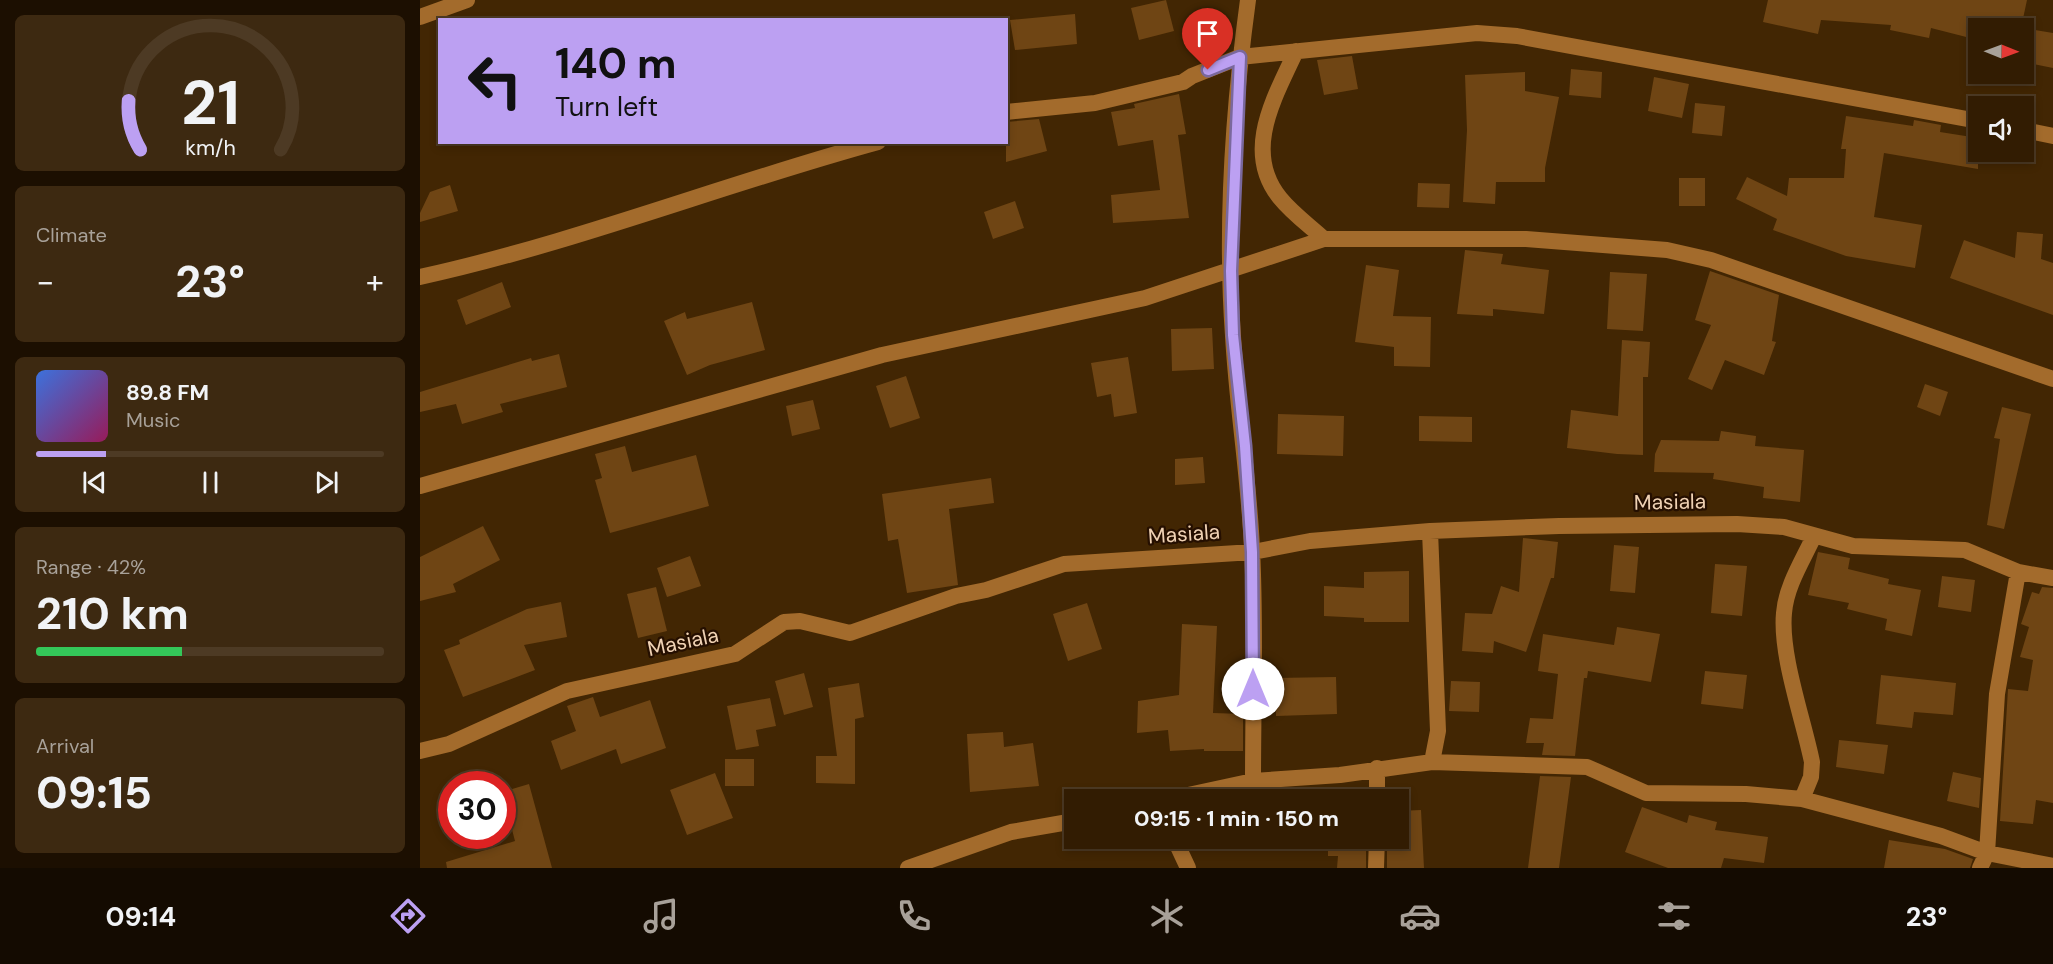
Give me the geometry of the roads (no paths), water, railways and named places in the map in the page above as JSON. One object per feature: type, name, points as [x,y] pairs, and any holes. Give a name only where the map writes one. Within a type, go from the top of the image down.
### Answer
[{"type":"street","points":[[420,17],[466,0]]},
{"type":"street","points":[[1248,0],[1240,57],[1231,271],[1233,335],[1245,446],[1252,552],[1253,781]]},
{"type":"street","points":[[1008,112],[1095,103],[1117,98],[1183,82],[1192,76],[1240,57],[1477,33],[1517,36],[1968,120]]},
{"type":"street","points":[[1296,51],[1268,111],[1264,125],[1263,151],[1268,174],[1279,197],[1324,240]]},
{"type":"street","points":[[2034,132],[2053,136]]},
{"type":"street","points":[[420,277],[482,263],[786,167],[871,144]]},
{"type":"street","points":[[420,486],[882,355],[1145,298],[1324,240],[1526,238],[1667,250],[1711,260],[2053,379]]},
{"type":"street","name":"Masiala","points":[[420,751],[449,744],[567,690],[735,654],[784,622],[800,621],[850,633],[956,596],[986,590],[1064,564],[1252,552],[1310,541],[1430,531],[1559,526],[1737,524],[1784,527],[1853,546],[1965,550],[2018,572],[2053,578]]},
{"type":"street","points":[[1430,531],[1438,731],[1432,762]]},
{"type":"street","points":[[1802,799],[1811,777],[1812,762],[1784,645],[1784,612],[1790,587],[1814,536]]},
{"type":"street","points":[[1983,860],[1997,694],[2018,572]]},
{"type":"street","points":[[1216,789],[1253,781],[1340,775],[1432,762],[1587,767],[1646,794],[1746,794],[1802,799],[1941,836],[1983,860],[2053,866]]},
{"type":"street","points":[[1377,768],[1377,789]]},
{"type":"street","points":[[918,867],[1011,832],[1064,823]]},
{"type":"street","points":[[1179,849],[1188,868]]},
{"type":"street","points":[[1376,868],[1377,849]]}]
